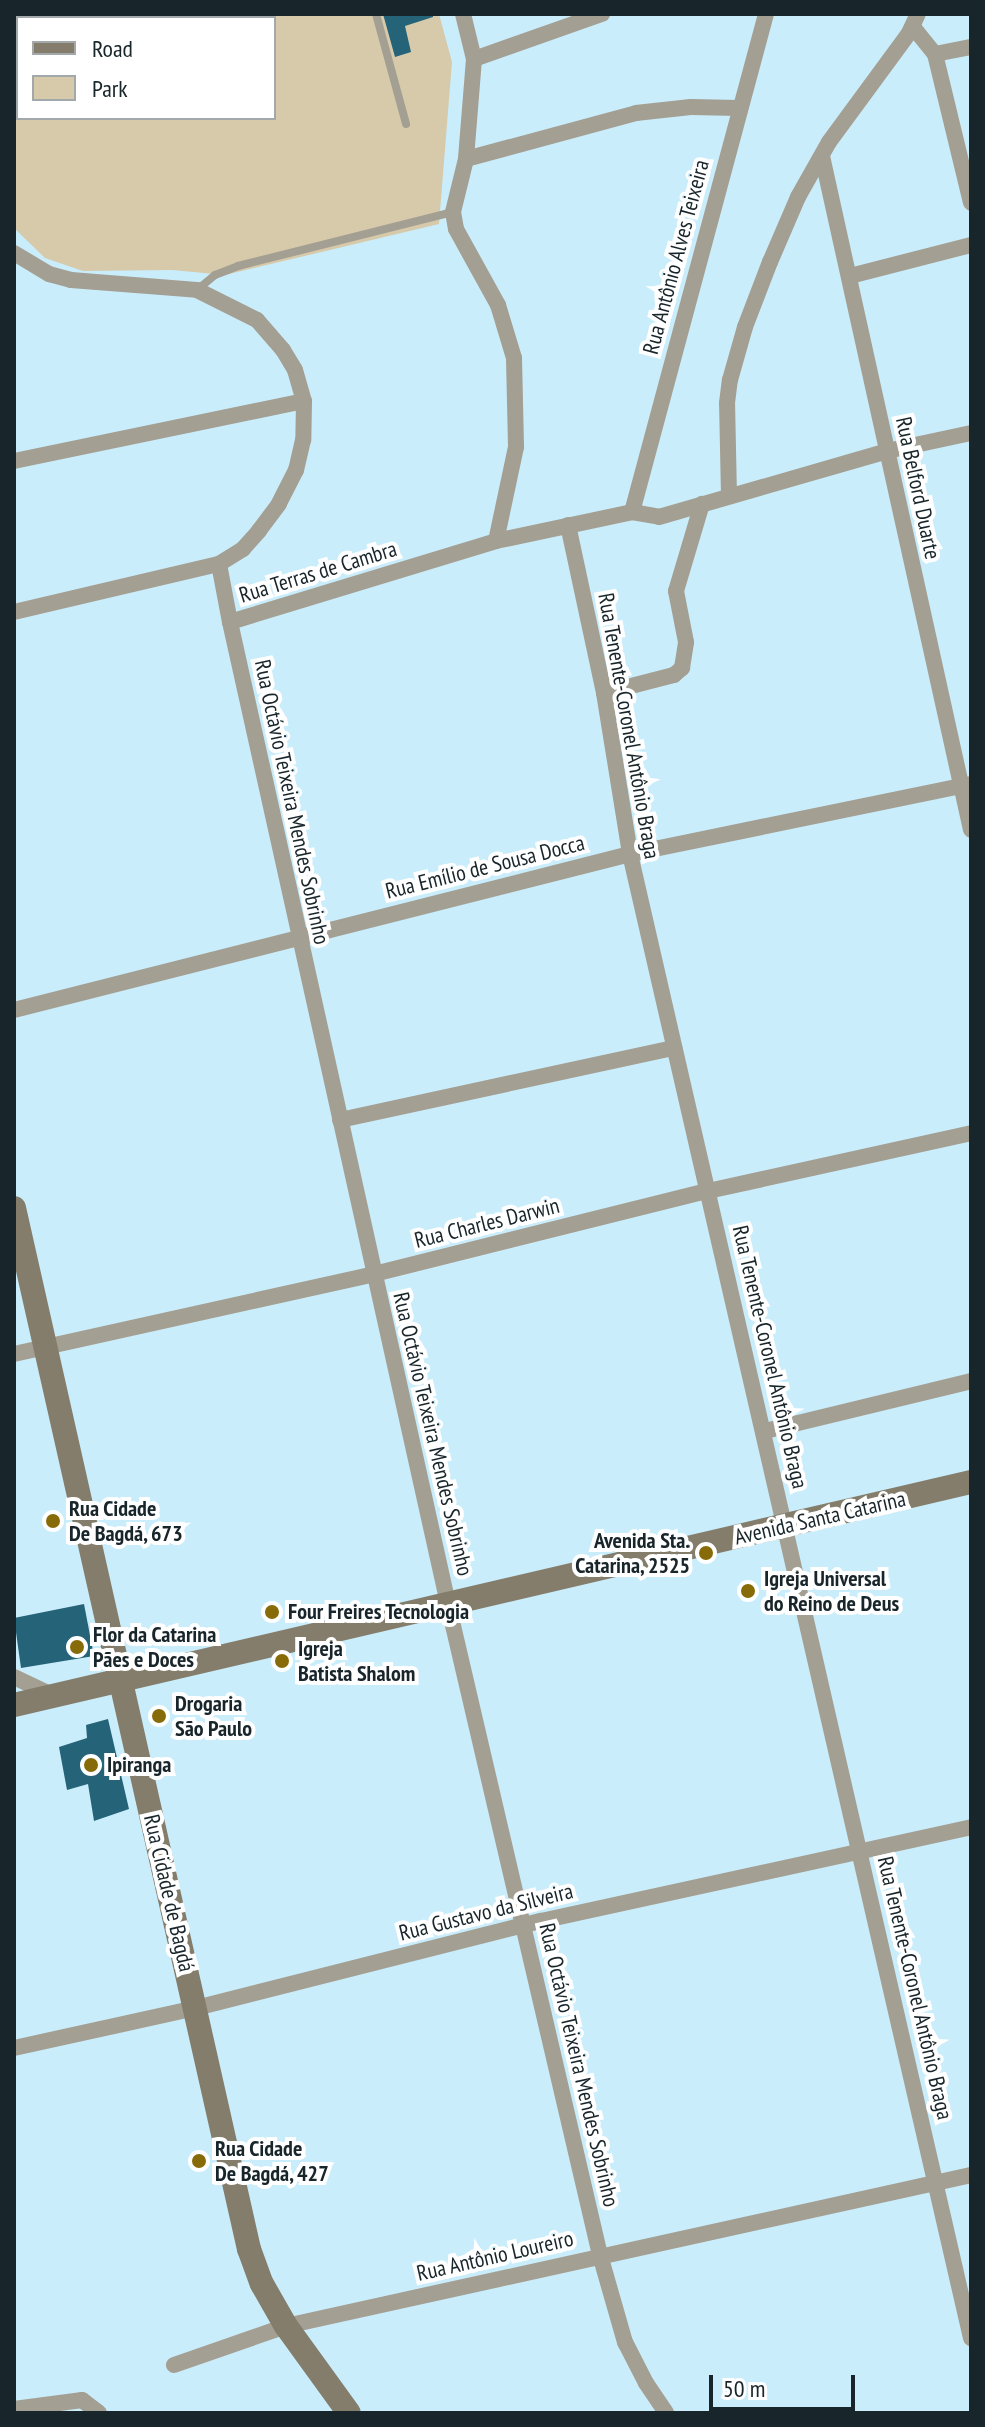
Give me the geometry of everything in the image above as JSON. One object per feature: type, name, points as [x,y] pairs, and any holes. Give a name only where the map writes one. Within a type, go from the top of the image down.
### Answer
[{"type":"main road","name":"Rua Cidade de Bagdá","points":[[14,1208],[18,1243],[45,1348],[249,2249],[262,2284],[286,2326],[349,2413]]},
{"type":"main road","name":"Avenida Santa Catarina","points":[[14,1705],[971,1482]]},
{"type":"street","points":[[463,14],[474,59],[466,159],[453,212],[456,229],[498,305],[514,358],[516,447],[496,541]]},
{"type":"street","points":[[474,59],[602,14]]},
{"type":"street","name":"Rua Antônio Alves Teixeira","points":[[632,512],[738,108],[766,14]]},
{"type":"street","points":[[729,496],[727,403],[736,353],[798,197],[822,156],[916,20],[935,54],[971,203]]},
{"type":"street","points":[[935,54],[971,47]]},
{"type":"street","points":[[466,159],[636,113],[691,107],[738,108]]},
{"type":"street","name":"Rua Belford Duarte","points":[[822,156],[887,451],[966,785],[971,830]]},
{"type":"street","points":[[850,276],[971,245]]},
{"type":"street","points":[[14,253],[49,274],[71,280],[197,290],[237,307],[270,332],[295,370],[304,401],[299,459],[286,492],[243,549],[219,564]]},
{"type":"street","points":[[19,457],[304,401]]},
{"type":"street","name":"Rua Terras de Cambra","points":[[14,612],[219,564],[230,622],[496,541],[632,512],[659,517],[887,451],[971,433]]},
{"type":"street","points":[[604,693],[674,675],[682,668],[686,642],[676,591],[702,504]]},
{"type":"street","name":"Rua Tenente-Coronel Antônio Braga","points":[[568,525],[604,693],[630,854],[787,1525],[971,2338]]},
{"type":"street","name":"Rua Octávio Teixeira Mendes Sobrinho","points":[[230,622],[448,1604],[600,2255],[625,2342],[666,2413]]},
{"type":"street","name":"Rua Emílio de Sousa Docca","points":[[14,1010],[298,935],[630,854],[966,785]]},
{"type":"street","points":[[340,1120],[674,1048]]},
{"type":"street","name":"Rua Charles Darwin","points":[[14,1354],[374,1274],[708,1191],[971,1133]]},
{"type":"street","points":[[765,1431],[971,1381]]},
{"type":"street","points":[[14,1677],[52,1695]]},
{"type":"street","name":"Rua Gustavo da Silveira","points":[[14,2048],[196,2008],[524,1925],[859,1849],[971,1827]]},
{"type":"street","name":"Rua Antônio Loureiro","points":[[174,2365],[286,2326],[971,2175]]},
{"type":"street","points":[[14,2409],[82,2400],[99,2413]]},
{"type":"lane","points":[[376,14],[406,124]]},
{"type":"lane","points":[[197,290],[215,275],[238,266],[453,212]]},
{"type":"green space","points":[[439,14],[452,62],[439,224],[225,275],[172,270],[83,271],[45,258],[14,228],[16,78],[16,120],[276,120],[276,16],[134,16]]},
{"type":"building","points":[[383,14],[433,14],[433,17],[405,26],[411,52],[395,57]]},
{"type":"building","points":[[84,1604],[94,1656],[21,1668],[14,1618]]},
{"type":"building","name":"Ipiranga","points":[[108,1719],[129,1809],[94,1821],[88,1784],[67,1790],[59,1747],[87,1738],[86,1725]]},
{"type":"place","name":"Rua Cidade De Bagdá, 673","points":[[53,1521]]},
{"type":"place","name":"Avenida Sta. Catarina, 2525","points":[[706,1553]]},
{"type":"place","name":"Igreja Universal do Reino de Deus","points":[[748,1591]]},
{"type":"place","name":"Four Freires Tecnologia","points":[[272,1612]]},
{"type":"place","name":"Flor da Catarina Pães e Doces","points":[[77,1647]]},
{"type":"place","name":"Igreja Batista Shalom","points":[[282,1661]]},
{"type":"place","name":"Drogaria São Paulo","points":[[159,1716]]},
{"type":"place","name":"Ipiranga","points":[[91,1765]]},
{"type":"place","name":"Rua Cidade De Bagdá, 427","points":[[199,2161]]}]
